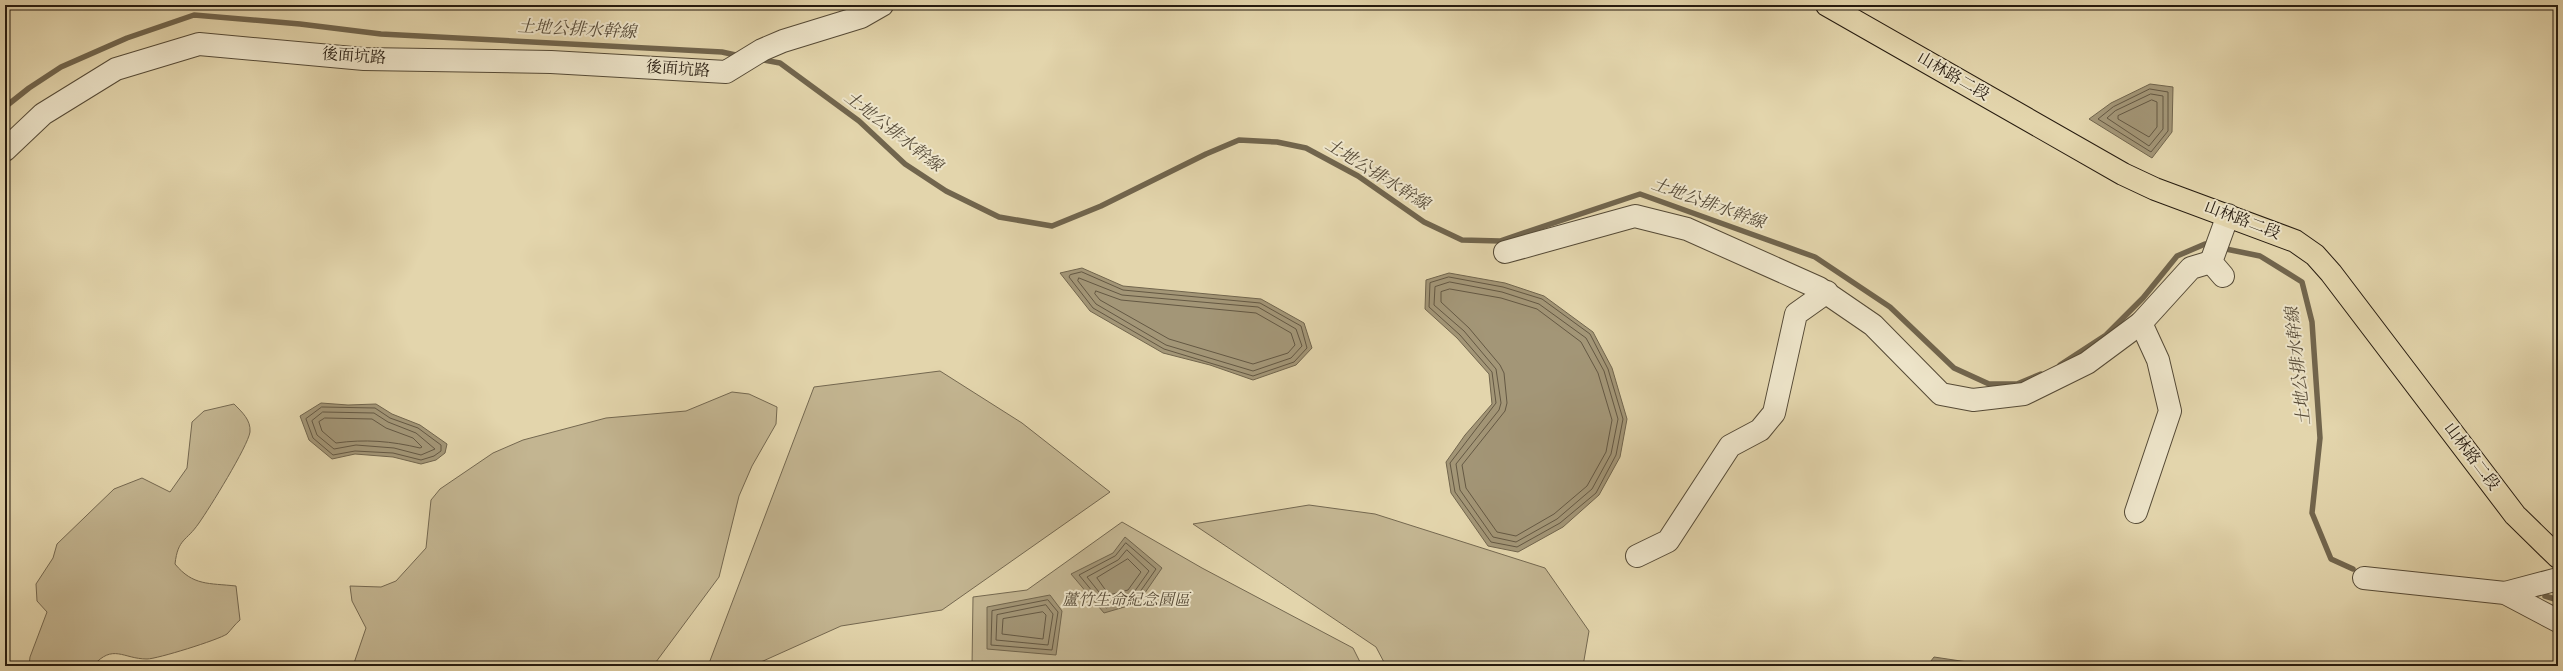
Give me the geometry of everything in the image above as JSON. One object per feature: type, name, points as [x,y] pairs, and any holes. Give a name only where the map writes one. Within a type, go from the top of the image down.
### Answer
[{"type":"main road","name":"山林路二段","points":[[1827,5],[2123,174],[2225,222],[2295,241],[2315,255],[2331,273],[2515,515],[2558,557]]},
{"type":"street","name":"後面坑路","points":[[5,150],[43,114],[116,70],[199,44],[364,59],[551,62],[669,68],[707,73],[726,72],[734,69],[762,50],[783,41],[861,17],[882,5]]},
{"type":"street","points":[[1505,252],[1635,216],[1687,229],[1826,292],[1873,326],[1941,394],[1973,400],[2024,394],[2087,363],[2141,323],[2191,268],[2216,266],[2225,222]]},
{"type":"street","points":[[1637,556],[1668,541],[1730,446],[1760,430],[1774,413],[1796,314],[1826,292]]},
{"type":"street","points":[[2136,512],[2170,411],[2158,360],[2141,323]]},
{"type":"street","points":[[2364,578],[2505,593],[2558,579]]},
{"type":"street","points":[[2505,593],[2558,621]]},
{"type":"green space","points":[[940,371],[1022,423],[1110,492],[942,610],[841,626],[752,666],[708,666],[814,387]]},
{"type":"green space","points":[[732,392],[749,394],[777,407],[776,424],[752,466],[739,496],[719,577],[653,666],[353,666],[366,628],[352,601],[350,586],[381,587],[396,581],[426,548],[431,500],[440,489],[493,453],[523,440],[606,418],[686,411]]},
{"type":"green space","points":[[234,404],[245,416],[249,424],[250,432],[248,439],[236,463],[211,505],[199,523],[180,545],[175,564],[188,576],[195,580],[210,584],[236,586],[240,620],[227,634],[221,637],[187,649],[153,658],[147,659],[113,654],[106,655],[93,666],[29,666],[30,657],[47,612],[37,601],[36,584],[53,558],[57,544],[114,489],[142,478],[170,492],[187,468],[192,422],[204,411]]},
{"type":"green space","points":[[1309,505],[1375,514],[1545,568],[1589,631],[1583,666],[1386,666],[1376,647],[1193,524]]},
{"type":"green space","name":"蘆竹生命紀念園區","points":[[1122,522],[1202,568],[1353,648],[1362,666],[972,666],[973,597],[1027,590]]},
{"type":"water","points":[[2150,84],[2173,87],[2172,132],[2152,158],[2089,119],[2111,103]]},
{"type":"water","points":[[1082,268],[1123,286],[1261,299],[1304,323],[1312,348],[1296,365],[1253,380],[1210,365],[1163,353],[1090,311],[1060,273]]},
{"type":"water","points":[[1449,273],[1505,283],[1544,296],[1593,332],[1612,368],[1627,419],[1620,457],[1599,495],[1563,527],[1518,552],[1488,546],[1451,493],[1446,462],[1465,435],[1492,404],[1489,374],[1457,338],[1425,309],[1426,280]]},
{"type":"water","points":[[321,403],[348,405],[376,404],[392,414],[420,425],[447,444],[445,453],[436,460],[421,464],[393,457],[355,454],[332,459],[309,440],[300,416]]},
{"type":"water","points":[[1125,537],[1162,568],[1138,603],[1104,613],[1071,574],[1113,553]]},
{"type":"water","points":[[1050,595],[1062,611],[1056,655],[987,649],[987,607]]},
{"type":"water","points":[[1934,657],[1974,663],[1975,666],[1927,666]]},
{"type":"waterway","name":"土地公排水幹線","points":[[5,107],[29,88],[61,67],[127,38],[194,15],[300,24],[381,34],[722,52],[740,56]]},
{"type":"waterway","name":"土地公排水幹線","points":[[758,59],[780,63],[859,121],[905,164],[946,191],[999,217],[1052,226],[1101,206],[1206,154],[1239,140],[1277,142],[1306,148],[1358,176],[1424,222],[1462,240],[1500,241],[1640,194],[1815,257],[1890,307],[1954,368],[1989,384],[2017,384],[2041,374]]},
{"type":"waterway","name":"土地公排水幹線","points":[[2060,365],[2106,335],[2143,298],[2177,256],[2205,244],[2213,246]]},
{"type":"waterway","name":"土地公排水幹線","points":[[2221,248],[2260,256],[2302,282],[2312,322],[2320,438],[2312,513],[2331,559],[2353,569]]},
{"type":"waterway","name":"土地公排水幹線","points":[[2545,596],[2558,600]]}]
